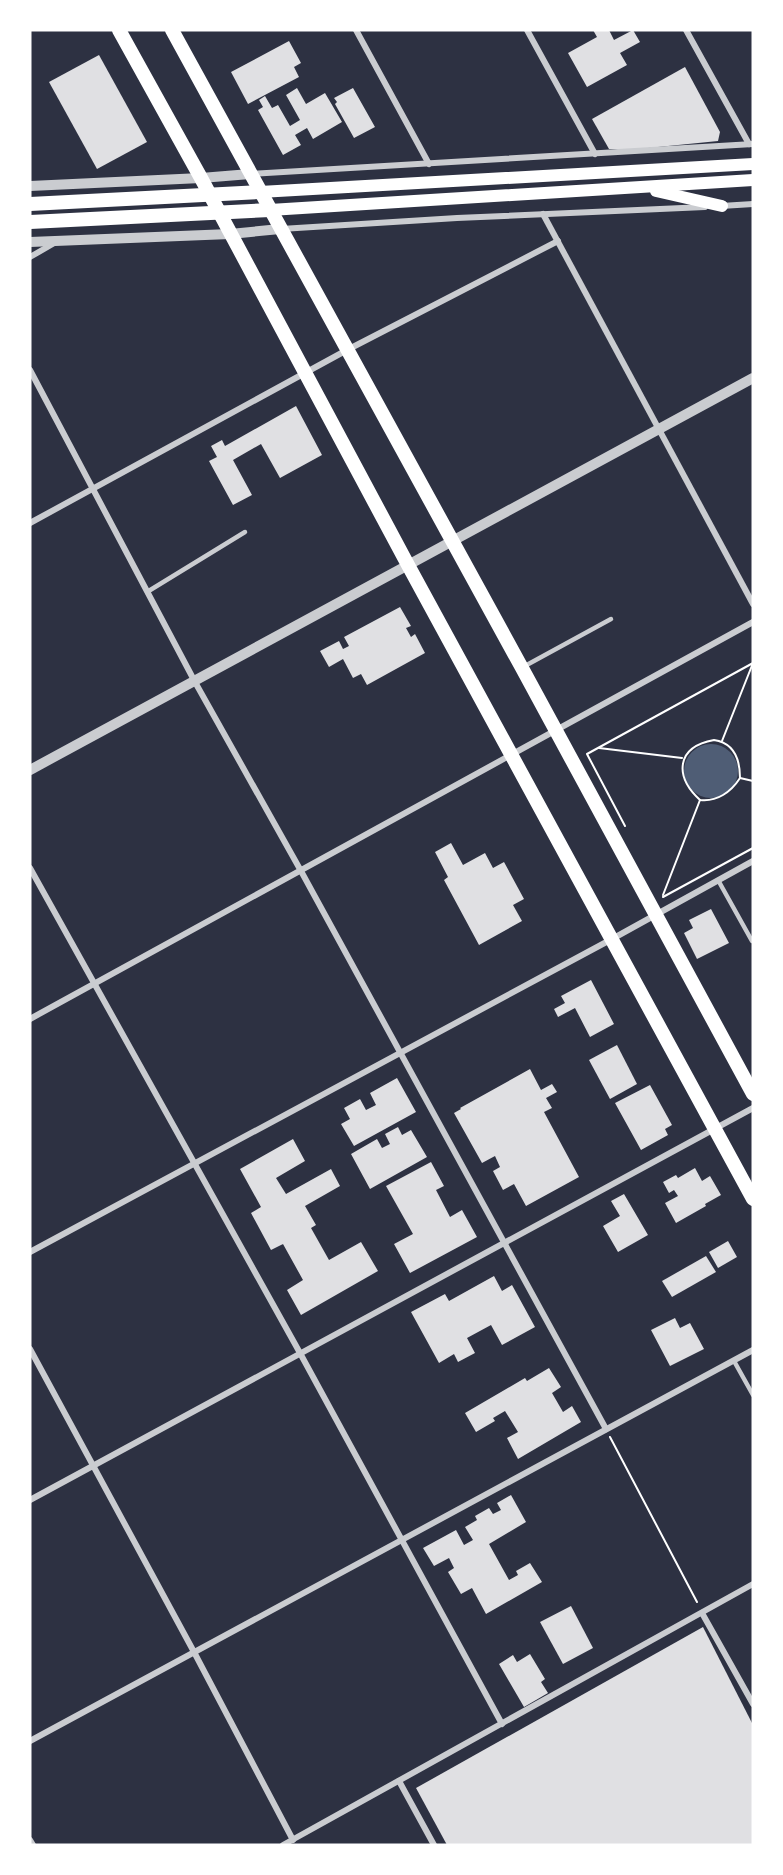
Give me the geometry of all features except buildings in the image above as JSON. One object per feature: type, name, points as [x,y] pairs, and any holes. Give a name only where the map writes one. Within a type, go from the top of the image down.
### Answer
[{"type":"main road","points":[[119,30],[753,1199]]},
{"type":"main road","points":[[172,30],[753,1094]]},
{"type":"main road","points":[[30,204],[753,164]]},
{"type":"main road","points":[[30,222],[219,213],[753,180]]},
{"type":"main road","points":[[643,188],[722,206]]},
{"type":"street","points":[[356,30],[429,164]]},
{"type":"street","points":[[527,30],[595,154]]},
{"type":"street","points":[[30,186],[201,178],[751,144],[686,30]]},
{"type":"street","points":[[30,242],[230,234],[280,229],[753,204]]},
{"type":"street","points":[[543,214],[753,604]]},
{"type":"street","points":[[30,257],[58,241]]},
{"type":"street","points":[[30,523],[347,350],[558,241]]},
{"type":"street","points":[[30,370],[195,682],[606,1429]]},
{"type":"street","points":[[30,770],[753,378]]},
{"type":"street","points":[[30,1019],[753,622]]},
{"type":"street","points":[[30,1252],[753,861]]},
{"type":"street","points":[[30,868],[300,1353],[502,1724]]},
{"type":"street","points":[[30,1500],[753,1108]]},
{"type":"street","points":[[30,1349],[194,1652],[292,1840]]},
{"type":"street","points":[[30,1741],[753,1350]]},
{"type":"street","points":[[283,1845],[753,1584]]},
{"type":"street","points":[[702,1613],[753,1704]]},
{"type":"street","points":[[399,1781],[434,1845]]},
{"type":"street","points":[[30,1840],[33,1845]]},
{"type":"lane","points":[[147,592],[245,532]]},
{"type":"lane","points":[[522,668],[611,619]]},
{"type":"lane","points":[[718,880],[752,941]]},
{"type":"lane","points":[[734,1360],[753,1395]]},
{"type":"path","points":[[722,741],[753,663]]},
{"type":"path","points":[[625,826],[587,754],[753,663]]},
{"type":"path","points":[[722,741],[737,756],[740,778],[727,793],[717,799],[700,800],[687,786],[683,777],[681,767],[683,758],[695,747],[705,742],[722,741]]},
{"type":"path","points":[[599,748],[683,758]]},
{"type":"path","points":[[740,778],[753,781]]},
{"type":"path","points":[[663,897],[700,800]]},
{"type":"path","points":[[663,897],[753,848]]},
{"type":"path","points":[[657,887],[663,897]]},
{"type":"path","points":[[606,1429],[702,1613]]},
{"type":"water","points":[[711,744],[721,746],[730,752],[736,761],[738,771],[736,781],[730,790],[721,796],[711,798],[701,796],[692,790],[686,781],[684,771],[686,761],[692,752],[701,746]]}]
